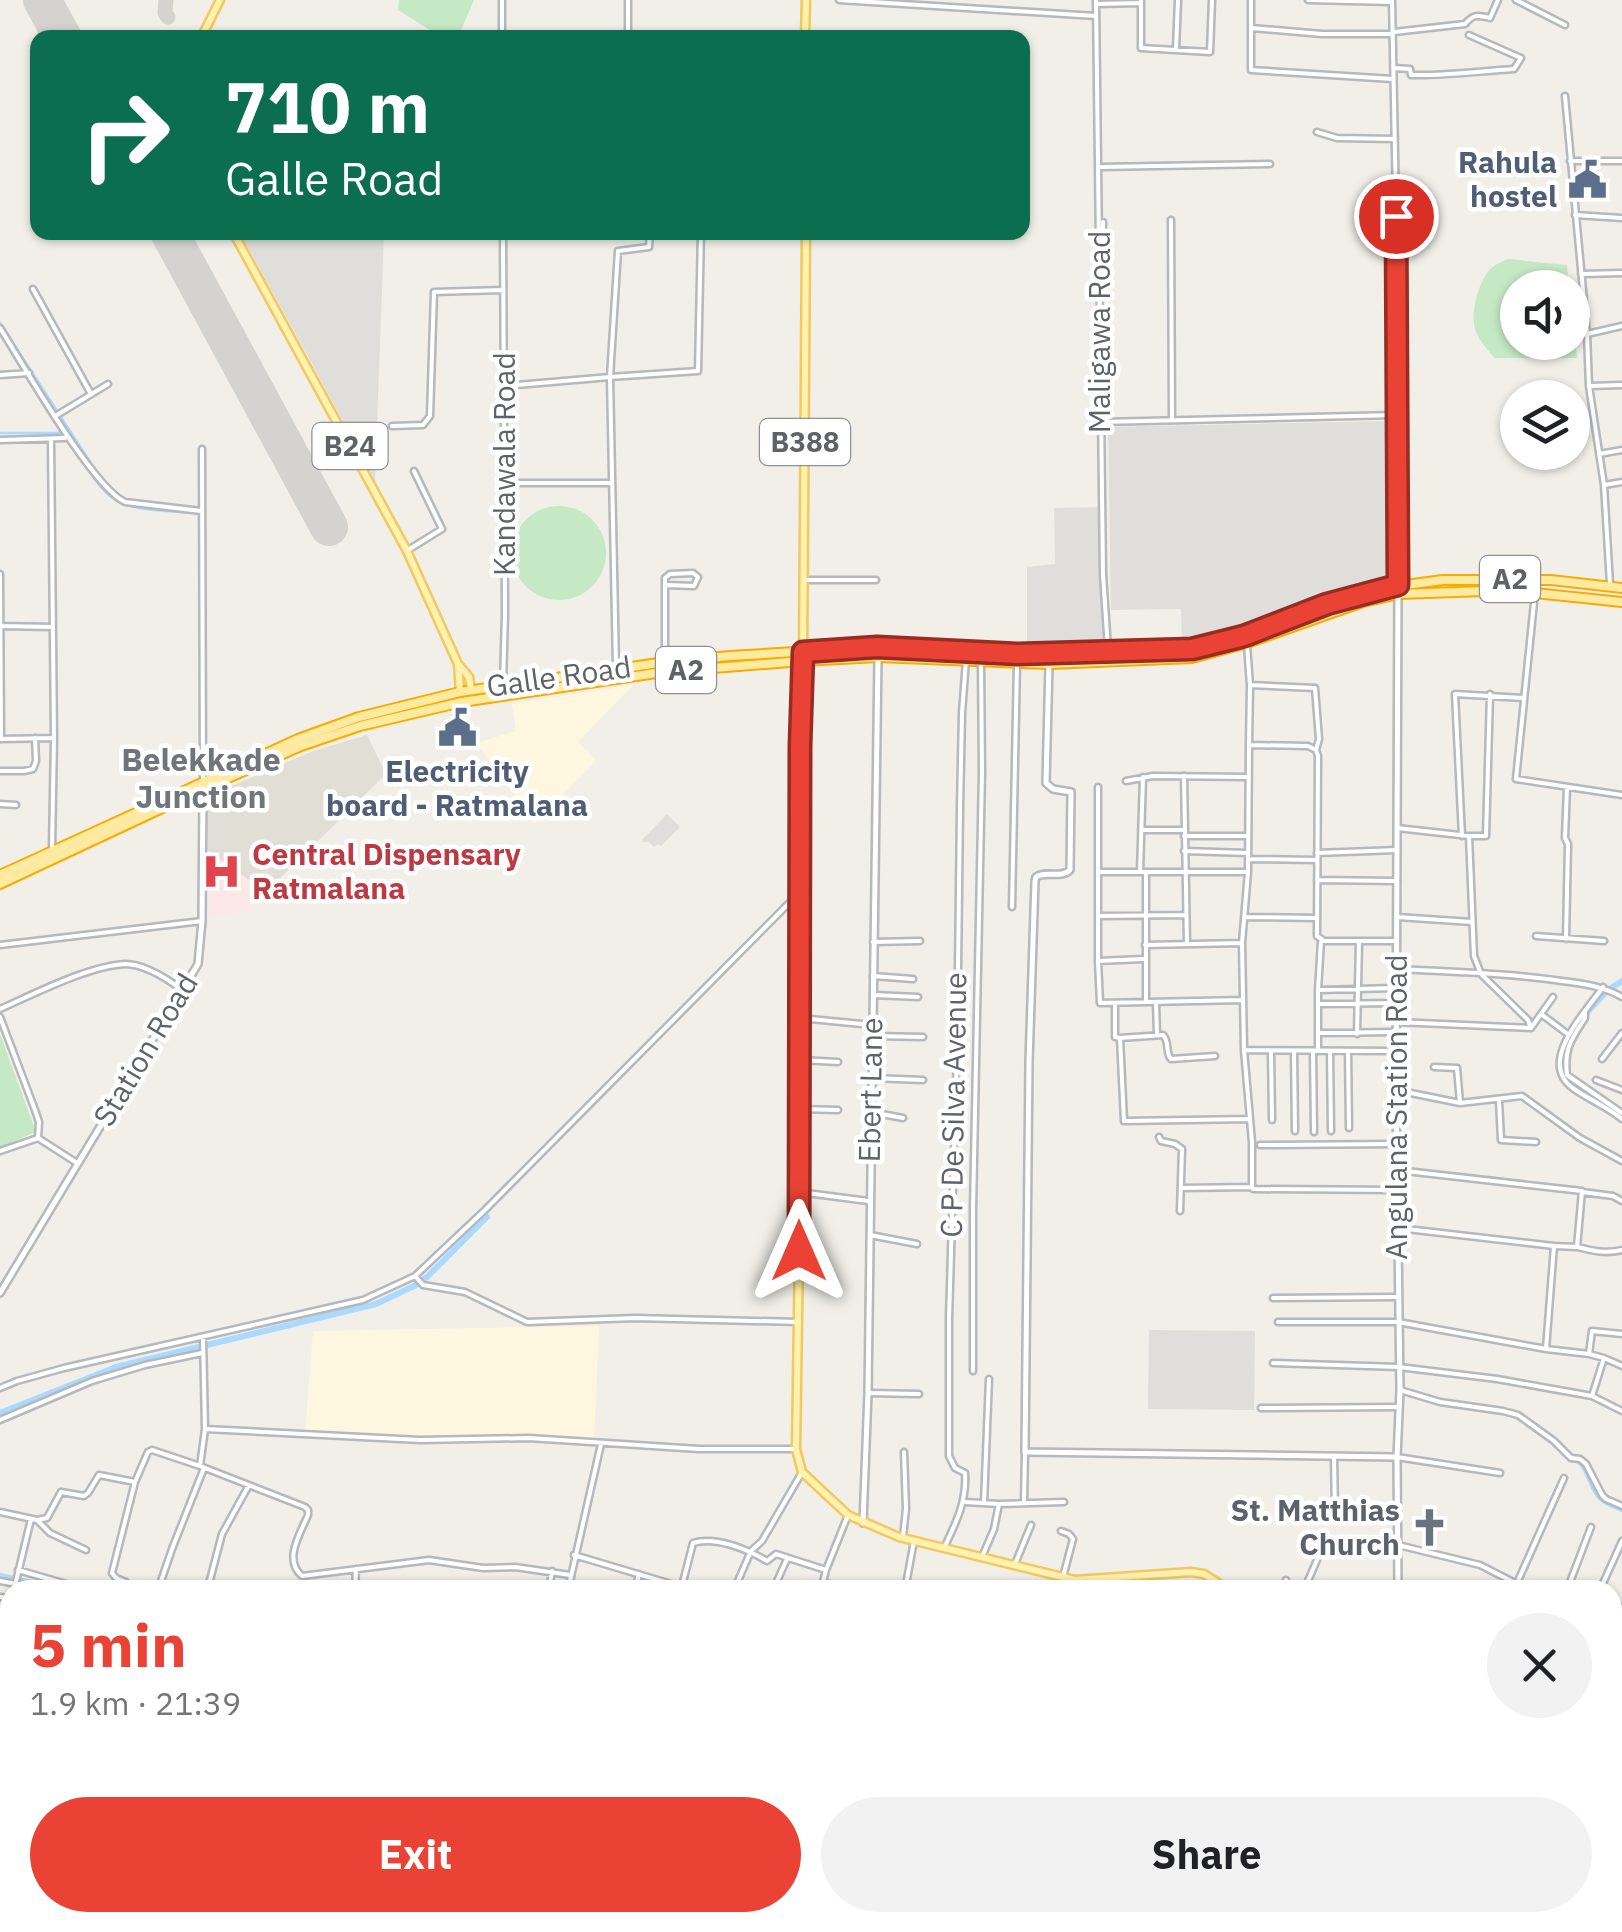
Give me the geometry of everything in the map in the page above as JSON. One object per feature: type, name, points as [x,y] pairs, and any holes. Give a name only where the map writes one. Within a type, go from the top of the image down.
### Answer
[{"type":"highway","name":"Galle Road","points":[[0,875],[203,785],[324,738],[461,697],[471,690],[503,684],[730,656],[878,657],[1017,664],[1192,658],[1398,589],[1443,580],[1536,580],[1622,588]]},
{"type":"highway","name":"Galle Road","points":[[1398,589],[1535,592],[1622,602]]},
{"type":"highway","name":"Galle Road","points":[[461,697],[472,700],[877,647],[1036,654],[1192,649],[1246,639]]},
{"type":"highway","points":[[471,690],[472,700]]},
{"type":"highway","name":"Galle Road","points":[[0,884],[203,785]]},
{"type":"main road","points":[[204,30],[221,0]]},
{"type":"main road","points":[[805,30],[806,0]]},
{"type":"main road","name":"B24","points":[[237,240],[407,551],[458,664],[469,677],[471,690]]},
{"type":"main road","name":"B388","points":[[803,656],[806,240]]},
{"type":"main road","points":[[803,656],[796,1449],[802,1472],[848,1515],[863,1523],[903,1538],[1076,1580]]},
{"type":"main road","name":"B24","points":[[458,664],[461,697]]},
{"type":"main road","points":[[1086,1580],[1191,1572],[1213,1580]]},
{"type":"street","points":[[502,0],[502,30]]},
{"type":"street","points":[[628,0],[628,30]]},
{"type":"street","points":[[839,0],[1096,16]]},
{"type":"street","points":[[1176,49],[1178,0]]},
{"type":"street","points":[[1096,2],[1141,2],[1141,48],[1210,52],[1212,0]]},
{"type":"street","points":[[1251,0],[1251,70],[1394,79]]},
{"type":"street","points":[[1308,0],[1392,1],[1398,589]]},
{"type":"street","points":[[1251,28],[1322,34],[1394,32],[1464,24],[1476,15],[1490,18],[1498,0]]},
{"type":"street","points":[[1516,0],[1564,26]]},
{"type":"street","name":"Maligawa Road","points":[[1096,2],[1108,663]]},
{"type":"street","points":[[1394,68],[1410,69],[1412,75],[1442,76],[1514,69],[1521,58],[1469,34]]},
{"type":"street","points":[[1565,96],[1581,270]]},
{"type":"street","points":[[1317,132],[1338,138],[1394,139]]},
{"type":"street","points":[[1570,161],[1622,161]]},
{"type":"street","points":[[1100,166],[1270,164]]},
{"type":"street","points":[[1575,216],[1622,218]]},
{"type":"street","points":[[1172,220],[1172,420]]},
{"type":"street","points":[[1103,222],[1101,422],[1398,415]]},
{"type":"street","name":"Kandawala Road","points":[[503,240],[504,696]]},
{"type":"street","points":[[616,668],[610,377],[618,251],[649,248],[650,240]]},
{"type":"street","points":[[505,386],[698,371],[701,240]]},
{"type":"street","points":[[1590,274],[1622,273]]},
{"type":"street","points":[[33,289],[91,394]]},
{"type":"street","points":[[392,426],[423,425],[430,416],[434,292],[503,290]]},
{"type":"street","points":[[1590,334],[1622,326]]},
{"type":"street","points":[[0,328],[101,482],[116,498],[201,511]]},
{"type":"street","points":[[0,375],[29,374]]},
{"type":"street","points":[[56,415],[108,384]]},
{"type":"street","points":[[1610,586],[1604,485],[1590,386],[1622,386]]},
{"type":"street","points":[[0,440],[65,438]]},
{"type":"street","points":[[51,439],[52,852]]},
{"type":"street","points":[[202,449],[203,785]]},
{"type":"street","points":[[1599,454],[1622,450]]},
{"type":"street","points":[[407,551],[442,529],[414,471]]},
{"type":"street","points":[[1604,485],[1622,482]]},
{"type":"street","points":[[505,483],[612,483]]},
{"type":"street","points":[[664,662],[666,578],[670,574],[693,573],[698,577],[694,586],[667,585]]},
{"type":"street","points":[[0,574],[1,738],[54,738]]},
{"type":"street","points":[[803,580],[876,580]]},
{"type":"street","points":[[1536,580],[1516,779],[1622,794]]},
{"type":"street","name":"Angulana Station Road","points":[[1398,589],[1398,1580]]},
{"type":"street","points":[[0,626],[53,627]]},
{"type":"street","points":[[1246,639],[1250,745],[1248,872],[1242,943],[1252,1187]]},
{"type":"street","name":"C P De Silva Avenue","points":[[964,1502],[964,1473],[954,1468],[949,1456],[949,1319],[966,652]]},
{"type":"street","name":"Ebert Lane","points":[[863,1523],[878,657]]},
{"type":"street","points":[[973,1370],[981,662]]},
{"type":"street","points":[[1012,907],[1017,664]]},
{"type":"street","points":[[1024,1504],[1035,880],[1042,873],[1063,874],[1070,870],[1071,792],[1053,789],[1046,782],[1050,664]]},
{"type":"street","points":[[1250,686],[1315,688],[1319,740],[1317,936],[1321,940],[1397,941]]},
{"type":"street","points":[[1397,828],[1462,836],[1487,834],[1490,694]]},
{"type":"street","points":[[1462,836],[1454,695],[1525,698]]},
{"type":"street","points":[[0,771],[33,768],[35,738]]},
{"type":"street","points":[[1250,745],[1308,746],[1316,750]]},
{"type":"street","points":[[1184,776],[1186,944]]},
{"type":"street","points":[[1126,781],[1143,777],[1249,776]]},
{"type":"street","points":[[1143,777],[1146,1002]]},
{"type":"street","name":"Station Road","points":[[0,1293],[198,964],[203,785]]},
{"type":"street","points":[[1098,787],[1100,1003],[1243,1000]]},
{"type":"street","points":[[1566,939],[1567,787]]},
{"type":"street","points":[[0,804],[16,805]]},
{"type":"street","points":[[1141,830],[1248,836]]},
{"type":"street","points":[[1470,836],[1474,956],[1481,974],[1528,1020],[1530,1028]]},
{"type":"street","points":[[1184,851],[1317,856],[1397,850]]},
{"type":"street","points":[[1097,872],[1248,872]]},
{"type":"street","points":[[1317,880],[1397,880]]},
{"type":"street","points":[[0,1388],[28,1377],[363,1300],[416,1278],[799,893]]},
{"type":"street","points":[[1098,916],[1186,915]]},
{"type":"street","points":[[1244,917],[1316,918]]},
{"type":"street","points":[[1397,917],[1472,922]]},
{"type":"street","points":[[0,944],[202,921]]},
{"type":"street","points":[[1536,936],[1604,940]]},
{"type":"street","points":[[1314,1132],[1321,940]]},
{"type":"street","points":[[873,942],[920,941]]},
{"type":"street","points":[[1357,1034],[1359,941]]},
{"type":"street","points":[[1144,945],[1242,943]]},
{"type":"street","points":[[1098,960],[1145,959]]},
{"type":"street","points":[[0,1008],[89,972],[127,964],[164,977],[183,990]]},
{"type":"street","points":[[1397,969],[1502,973],[1608,990],[1622,998]]},
{"type":"street","points":[[873,976],[913,979]]},
{"type":"street","points":[[1318,990],[1396,988]]},
{"type":"street","points":[[1608,990],[1585,1015],[1557,1058],[1559,1073],[1571,1087],[1622,1116]]},
{"type":"street","points":[[873,995],[918,997]]},
{"type":"street","points":[[1530,1028],[1554,997]]},
{"type":"street","points":[[1156,1002],[1157,1035]]},
{"type":"street","points":[[1115,1003],[1116,1037],[1165,1037],[1171,1059],[1215,1056]]},
{"type":"street","points":[[1318,1004],[1396,1003]]},
{"type":"street","points":[[1541,1014],[1570,1036]]},
{"type":"street","points":[[1585,1015],[1565,1057],[1567,1075],[1622,1116]]},
{"type":"street","points":[[0,1018],[39,1122],[38,1138]]},
{"type":"street","points":[[800,1018],[872,1025]]},
{"type":"street","points":[[1397,1022],[1530,1028]]},
{"type":"street","points":[[1318,1033],[1396,1032]]},
{"type":"street","points":[[1602,1059],[1622,1033]]},
{"type":"street","points":[[873,1036],[924,1037]]},
{"type":"street","points":[[1120,1038],[1122,1116],[1126,1122],[1250,1119]]},
{"type":"street","points":[[1244,1050],[1397,1050]]},
{"type":"street","points":[[1271,1051],[1272,1120]]},
{"type":"street","points":[[1294,1051],[1295,1131]]},
{"type":"street","points":[[1330,1051],[1331,1131]]},
{"type":"street","points":[[1348,1051],[1349,1128]]},
{"type":"street","points":[[800,1060],[838,1062]]},
{"type":"street","points":[[1434,1067],[1456,1068],[1460,1103]]},
{"type":"street","points":[[872,1078],[923,1080]]},
{"type":"street","points":[[1596,1080],[1622,1090]]},
{"type":"street","points":[[1396,1090],[1460,1103],[1522,1096],[1580,1138],[1622,1161]]},
{"type":"street","points":[[1499,1100],[1502,1140],[1536,1142]]},
{"type":"street","points":[[800,1109],[838,1110]]},
{"type":"street","points":[[871,1112],[903,1118]]},
{"type":"street","points":[[1159,1137],[1182,1149],[1180,1210]]},
{"type":"street","points":[[38,1138],[77,1163]]},
{"type":"street","points":[[0,1151],[38,1138]]},
{"type":"street","points":[[1260,1146],[1396,1144]]},
{"type":"street","points":[[1397,1170],[1580,1190],[1622,1200]]},
{"type":"street","points":[[1181,1188],[1398,1190]]},
{"type":"street","points":[[799,1192],[870,1202]]},
{"type":"street","points":[[1576,1247],[1582,1192]]},
{"type":"street","points":[[1398,1228],[1599,1252],[1622,1250]]},
{"type":"street","points":[[870,1235],[917,1244]]},
{"type":"street","points":[[1546,1349],[1554,1246]]},
{"type":"street","points":[[416,1278],[422,1285],[465,1292],[527,1322],[635,1318],[798,1322]]},
{"type":"street","points":[[1273,1298],[1398,1297]]},
{"type":"street","points":[[1278,1322],[1398,1322],[1589,1354],[1622,1366]]},
{"type":"street","points":[[1589,1354],[1592,1330],[1622,1334]]},
{"type":"street","points":[[161,1580],[202,1466],[203,1336]]},
{"type":"street","points":[[0,1420],[92,1382],[202,1348]]},
{"type":"street","points":[[1592,1396],[1604,1358]]},
{"type":"street","points":[[1273,1363],[1399,1368],[1497,1379],[1592,1396],[1622,1411]]},
{"type":"street","points":[[984,1503],[989,1379]]},
{"type":"street","points":[[1400,1390],[1440,1402],[1518,1415],[1571,1458],[1586,1464],[1606,1500],[1622,1506]]},
{"type":"street","points":[[868,1393],[919,1394]]},
{"type":"street","points":[[1260,1408],[1399,1407]]},
{"type":"street","points":[[205,1429],[420,1440],[529,1438],[699,1449],[796,1449]]},
{"type":"street","points":[[569,1580],[601,1443]]},
{"type":"street","points":[[121,1580],[112,1574],[135,1482],[152,1450],[202,1466],[308,1510],[292,1562],[294,1570],[302,1576],[429,1560],[570,1574]]},
{"type":"street","points":[[903,1538],[904,1452]]},
{"type":"street","points":[[1025,1452],[1398,1457],[1500,1472]]},
{"type":"street","points":[[1334,1456],[1335,1512]]},
{"type":"street","points":[[738,1580],[750,1552],[762,1542],[802,1472]]},
{"type":"street","points":[[34,1520],[47,1518],[62,1492],[84,1496],[99,1475],[135,1482]]},
{"type":"street","points":[[1518,1580],[1564,1478]]},
{"type":"street","points":[[210,1580],[222,1534],[248,1486]]},
{"type":"street","points":[[944,1548],[964,1502],[1064,1502]]},
{"type":"street","points":[[982,1557],[994,1530],[999,1504]]},
{"type":"street","points":[[0,1512],[34,1520],[50,1533],[86,1550]]},
{"type":"street","points":[[824,1580],[848,1515]]},
{"type":"street","points":[[16,1580],[34,1520]]},
{"type":"street","points":[[1015,1564],[1030,1525]]},
{"type":"street","points":[[1571,1580],[1591,1527]]},
{"type":"street","points":[[1060,1531],[1073,1539],[1062,1577]]},
{"type":"street","points":[[682,1580],[693,1543],[698,1540],[750,1552],[767,1561],[776,1554],[826,1570]]},
{"type":"street","points":[[907,1580],[914,1540]]},
{"type":"street","points":[[1604,1580],[1622,1541]]},
{"type":"street","points":[[1398,1544],[1480,1565],[1511,1580]]},
{"type":"street","points":[[1309,1580],[1324,1546]]},
{"type":"street","points":[[574,1556],[659,1580]]},
{"type":"street","points":[[778,1580],[788,1559]]},
{"type":"street","points":[[355,1580],[356,1569]]},
{"type":"street","points":[[18,1571],[51,1580]]},
{"type":"street","points":[[551,1580],[552,1572]]},
{"type":"street","points":[[637,1580],[638,1574]]},
{"type":"shaded area","points":[[244,240],[384,240],[375,481]]},
{"type":"shaded area","points":[[1392,421],[1392,565],[1382,578],[1182,646],[1181,609],[1111,610],[1108,427]]},
{"type":"shaded area","points":[[1105,507],[1105,648],[1027,649],[1027,567],[1055,564],[1054,508]]},
{"type":"shaded area","points":[[633,685],[578,742],[596,761],[534,824],[477,743],[516,731],[512,704]]},
{"type":"shaded area","points":[[367,735],[386,774],[266,892],[208,851],[207,802],[213,794],[313,751]]},
{"type":"shaded area","points":[[667,814],[680,827],[661,846],[643,842],[642,840]]},
{"type":"shaded area","name":"Central Dispensary Ratmalana","points":[[208,851],[266,892],[243,912],[209,916]]},
{"type":"shaded area","points":[[599,1326],[594,1438],[436,1440],[305,1434],[313,1331]]},
{"type":"shaded area","points":[[1149,1330],[1255,1331],[1254,1410],[1148,1409]]},
{"type":"green space","points":[[399,0],[474,0],[461,30],[430,30],[398,10]]},
{"type":"green space","points":[[1508,259],[1567,265],[1567,270],[1500,270],[1500,358],[1495,358],[1482,342],[1474,325],[1477,297],[1484,278]]},
{"type":"green space","points":[[559,506],[577,510],[592,520],[602,535],[606,553],[602,571],[592,586],[577,596],[559,600],[541,596],[526,586],[516,571],[512,553],[516,535],[526,520],[541,510]]},
{"type":"green space","points":[[0,1034],[36,1132],[0,1147]]},
{"type":"waterway","points":[[0,323],[96,471]]},
{"type":"waterway","points":[[0,333],[18,361]]},
{"type":"waterway","points":[[0,433],[62,433]]},
{"type":"waterway","points":[[79,456],[104,490],[122,503],[143,509],[199,513]]},
{"type":"waterway","points":[[199,507],[200,470]]},
{"type":"waterway","points":[[126,500],[199,508]]},
{"type":"waterway","points":[[199,515],[200,597]]},
{"type":"waterway","points":[[200,603],[201,667]]},
{"type":"waterway","points":[[1566,1046],[1581,1019],[1622,981]]},
{"type":"waterway","points":[[1561,1068],[1573,1085],[1622,1115]]},
{"type":"waterway","points":[[0,1413],[116,1367],[376,1304],[427,1277],[487,1217]]},
{"type":"waterway","points":[[1580,1462],[1601,1497],[1622,1509]]},
{"type":"waterway","points":[[0,1576],[18,1580]]},
{"type":"taxiway","points":[[48,0],[53,20]]},
{"type":"taxiway","points":[[166,0],[168,17]]},
{"type":"runway","points":[[42,0],[59,30]]},
{"type":"runway","points":[[173,240],[329,527]]},
{"type":"place","name":"Rahula hostel","points":[[1587,180]]},
{"type":"place","name":"Electricity board - Ratmalana","points":[[457,728]]},
{"type":"place","name":"Central Dispensary Ratmalana","points":[[222,872]]},
{"type":"place","name":"St. Matthias Church","points":[[1430,1528]]},
{"type":"district","name":"Belekkade Junction","points":[[201,778]]},
{"type":"route","points":[[799,1251],[803,652],[877,647],[1018,654],[1192,649],[1244,636],[1327,604],[1398,585],[1396,216]]}]
